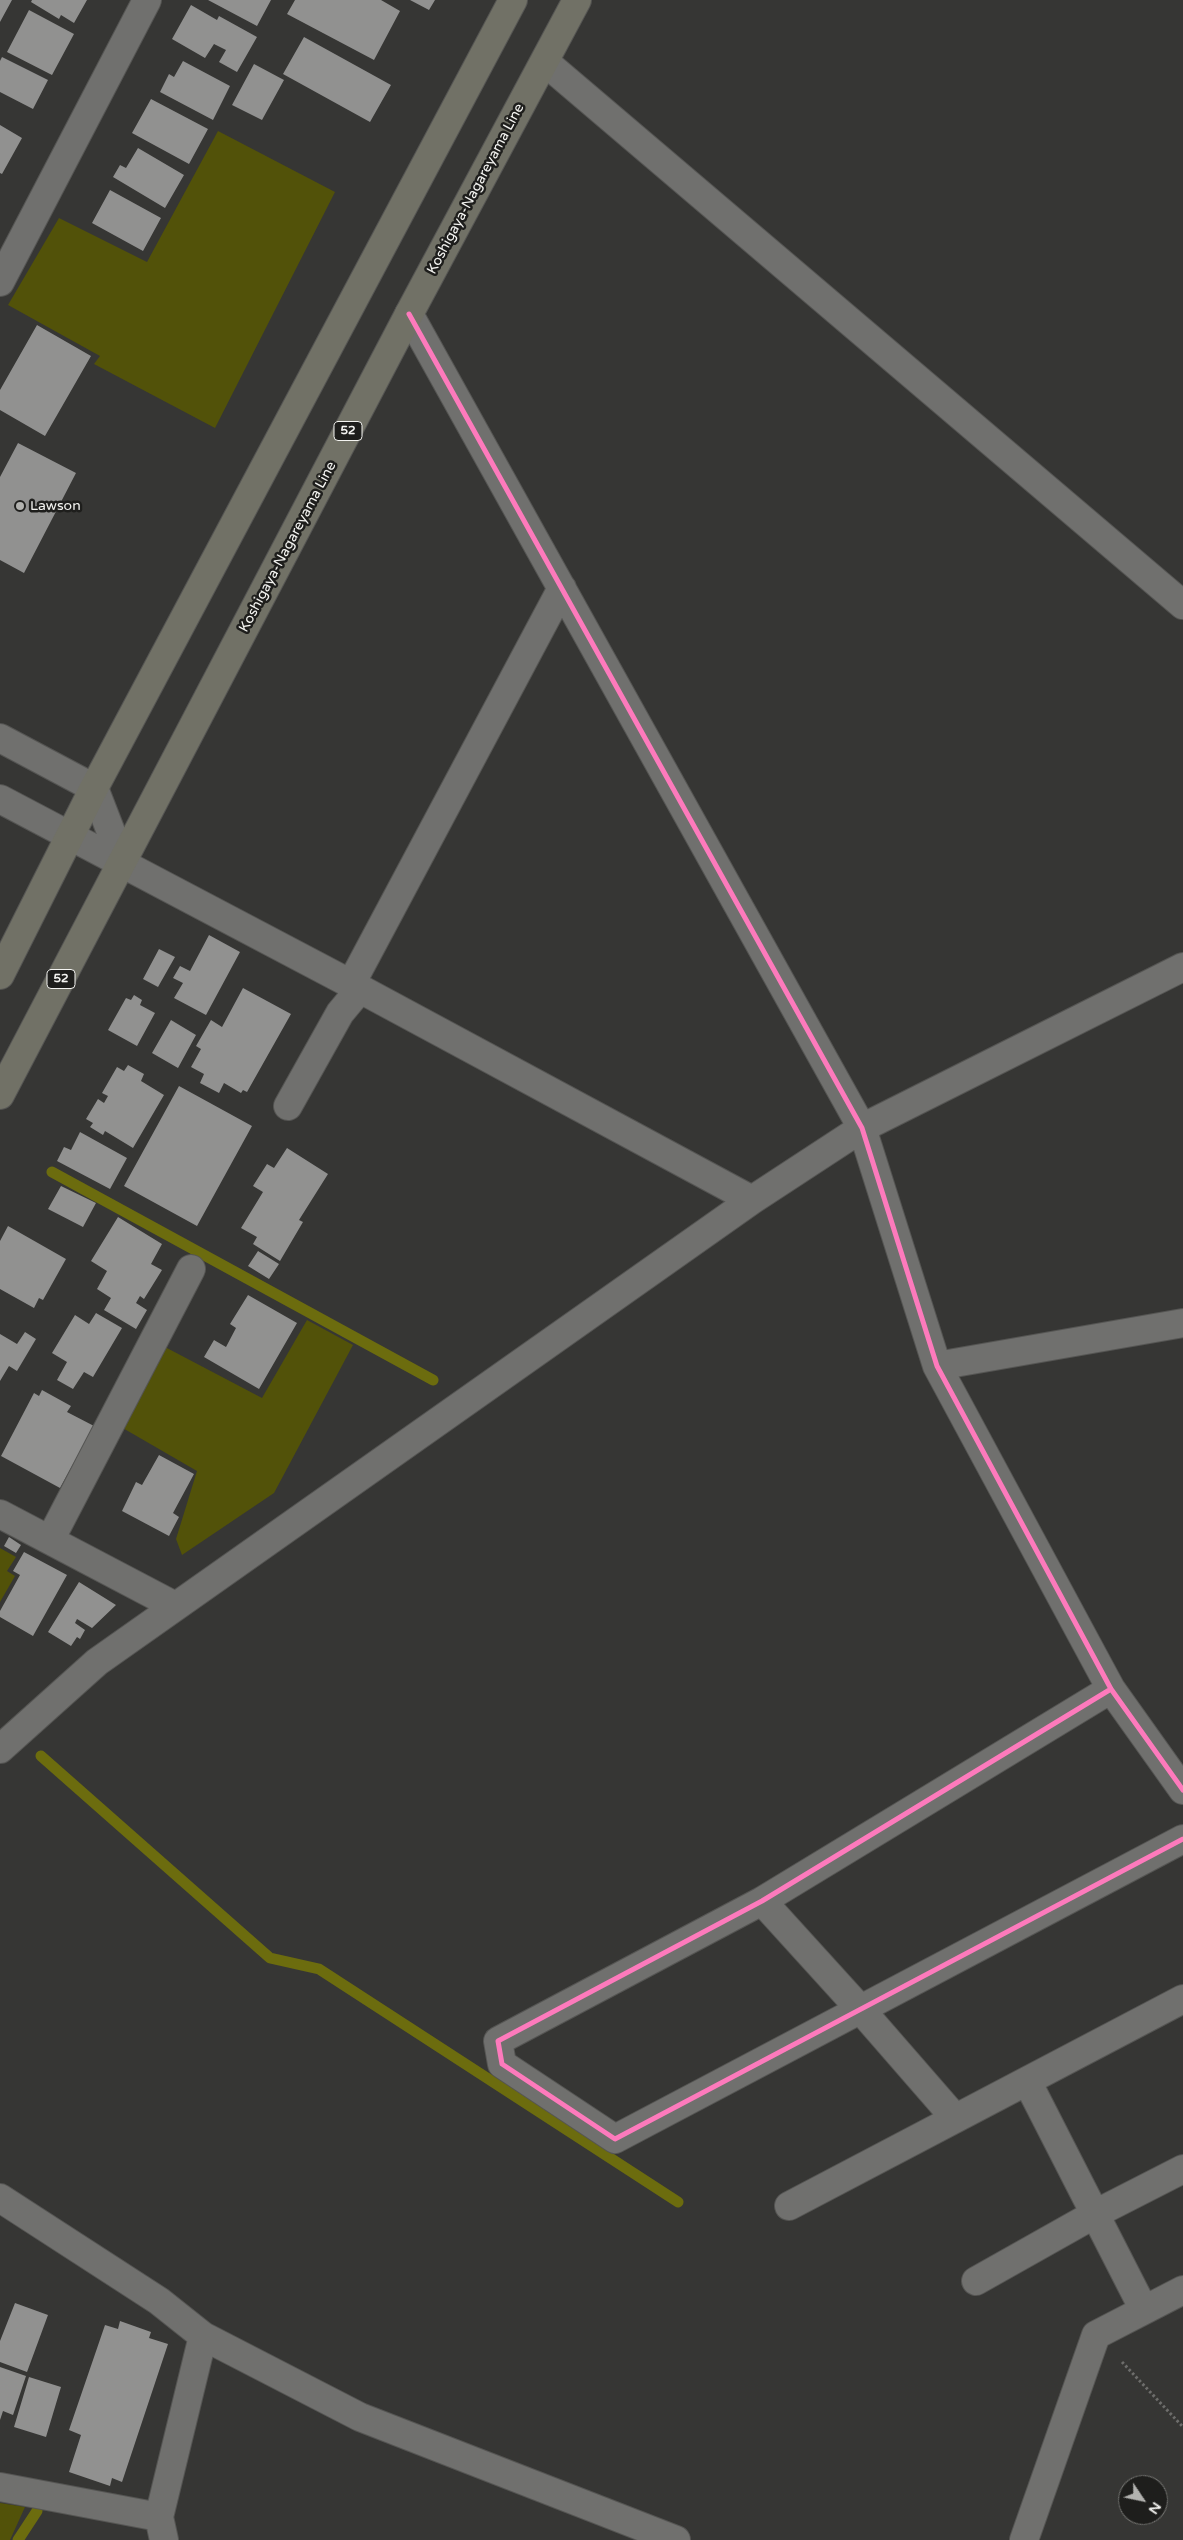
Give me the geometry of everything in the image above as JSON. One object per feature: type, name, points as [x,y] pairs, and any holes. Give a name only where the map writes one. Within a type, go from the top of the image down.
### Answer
[{"type":"main road","points":[[0,975],[94,788],[513,0]]},
{"type":"main road","name":"Koshigaya-Nagareyama Line","points":[[0,1095],[409,314],[577,0]]},
{"type":"street","points":[[0,282],[147,0]]},
{"type":"street","points":[[544,62],[1183,605]]},
{"type":"street","points":[[409,314],[862,1128],[937,1366],[1111,1689],[1183,1790]]},
{"type":"street","points":[[288,1106],[356,987],[562,588]]},
{"type":"street","points":[[0,738],[94,788],[122,863]]},
{"type":"street","points":[[0,799],[356,987],[752,1200]]},
{"type":"street","points":[[0,1749],[97,1662],[752,1200],[862,1128],[1183,967]]},
{"type":"street","points":[[50,1540],[190,1269]]},
{"type":"street","points":[[937,1366],[1183,1323]]},
{"type":"street","points":[[0,1514],[175,1606]]},
{"type":"street","points":[[1111,1689],[762,1901],[498,2041],[502,2064],[615,2138],[1183,1839]]},
{"type":"street","points":[[762,1901],[861,2010],[955,2118]]},
{"type":"street","points":[[789,2206],[1183,1999]]},
{"type":"street","points":[[1027,2081],[1144,2310]]},
{"type":"street","points":[[976,2281],[1095,2214],[1183,2169]]},
{"type":"street","points":[[0,2198],[159,2301],[203,2336],[360,2417],[676,2540]]},
{"type":"street","points":[[1024,2540],[1096,2334],[1183,2290]]},
{"type":"street","points":[[0,2487],[162,2528],[203,2336]]},
{"type":"path","points":[[1096,2334],[1183,2427]]},
{"type":"shaded area","points":[[218,131],[335,192],[215,428],[94,364],[100,356],[8,305],[59,218],[147,262]]},
{"type":"shaded area","points":[[307,1320],[353,1345],[274,1493],[182,1555],[176,1539],[197,1471],[121,1427],[165,1347],[262,1398]]},
{"type":"shaded area","points":[[0,1548],[16,1557],[7,1571],[15,1576],[0,1602]]},
{"type":"shaded area","points":[[0,2503],[25,2507],[10,2540],[0,2540]]},
{"type":"building","points":[[0,0],[12,0],[0,22]]},
{"type":"building","points":[[32,0],[87,0],[74,23],[61,15],[59,19],[31,2]]},
{"type":"building","points":[[208,0],[271,0],[257,26]]},
{"type":"building","points":[[295,0],[381,0],[400,11],[374,60],[287,14]]},
{"type":"building","points":[[410,0],[435,0],[429,10]]},
{"type":"building","points":[[191,5],[217,20],[219,16],[257,37],[237,72],[219,62],[226,50],[214,44],[205,58],[172,39]]},
{"type":"building","points":[[29,10],[74,34],[52,75],[7,52]]},
{"type":"building","points":[[304,37],[391,85],[370,122],[283,74]]},
{"type":"building","points":[[2,57],[48,80],[33,109],[0,92],[0,61]]},
{"type":"building","points":[[183,61],[230,86],[213,120],[160,92],[169,74],[174,77]]},
{"type":"building","points":[[254,64],[284,80],[262,120],[232,105]]},
{"type":"building","points":[[151,99],[208,129],[189,164],[132,133]]},
{"type":"building","points":[[0,125],[22,138],[2,174],[0,173]]},
{"type":"building","points":[[138,148],[184,175],[165,208],[113,177],[120,165],[126,168]]},
{"type":"building","points":[[110,190],[161,218],[143,251],[92,223]]},
{"type":"building","points":[[37,325],[91,356],[45,436],[0,410],[0,390]]},
{"type":"building","points":[[18,443],[76,473],[24,573],[0,560],[0,477]]},
{"type":"building","points":[[209,935],[240,952],[206,1015],[174,998],[183,983],[173,978],[180,966],[190,971]]},
{"type":"building","points":[[159,949],[175,957],[158,987],[143,979]]},
{"type":"building","points":[[243,988],[291,1014],[247,1092],[243,1090],[241,1093],[224,1083],[219,1093],[200,1083],[204,1074],[191,1067],[201,1049],[196,1046],[211,1020],[222,1027]]},
{"type":"building","points":[[134,995],[142,1000],[140,1005],[155,1013],[137,1046],[108,1030],[126,998],[131,1000]]},
{"type":"building","points":[[171,1020],[196,1035],[178,1068],[152,1053]]},
{"type":"building","points":[[128,1065],[144,1074],[141,1081],[164,1095],[133,1148],[105,1131],[103,1135],[90,1127],[93,1123],[86,1119],[98,1099],[104,1103],[108,1096],[102,1093],[117,1067],[124,1071]]},
{"type":"building","points":[[179,1086],[252,1126],[197,1226],[124,1186]]},
{"type":"building","points":[[80,1132],[127,1158],[110,1189],[57,1161],[64,1147],[71,1150]]},
{"type":"building","points":[[287,1148],[328,1174],[299,1220],[303,1222],[280,1261],[253,1244],[257,1237],[241,1228],[263,1192],[253,1186],[267,1164],[274,1168]]},
{"type":"building","points":[[61,1186],[96,1203],[83,1227],[48,1209]]},
{"type":"building","points":[[118,1217],[162,1244],[151,1264],[162,1270],[144,1299],[140,1296],[136,1303],[147,1310],[136,1329],[104,1310],[111,1298],[97,1289],[107,1271],[91,1261]]},
{"type":"building","points":[[8,1226],[66,1259],[43,1300],[39,1298],[34,1308],[0,1289],[0,1241]]},
{"type":"building","points":[[258,1251],[279,1264],[269,1279],[248,1266]]},
{"type":"building","points":[[248,1295],[297,1323],[259,1389],[204,1357],[214,1340],[226,1347],[236,1328],[230,1324]]},
{"type":"building","points":[[96,1313],[122,1328],[93,1377],[84,1372],[73,1389],[57,1380],[67,1362],[52,1353],[75,1315],[89,1324]]},
{"type":"building","points":[[25,1332],[36,1339],[17,1371],[9,1366],[0,1381],[0,1334],[17,1344]]},
{"type":"building","points":[[42,1390],[71,1406],[67,1412],[94,1426],[60,1488],[1,1456],[34,1393],[39,1396]]},
{"type":"building","points":[[159,1455],[194,1474],[173,1513],[179,1517],[169,1536],[122,1511],[136,1482],[142,1485]]},
{"type":"building","points":[[9,1537],[21,1545],[16,1553],[4,1546]]},
{"type":"building","points":[[24,1552],[67,1575],[33,1636],[0,1617],[0,1611],[20,1575],[13,1571]]},
{"type":"building","points":[[79,1582],[116,1605],[92,1628],[77,1619],[75,1623],[85,1630],[80,1639],[77,1637],[71,1646],[48,1632]]},
{"type":"building","points":[[15,2303],[48,2315],[27,2372],[0,2362],[0,2341]]},
{"type":"building","points":[[120,2321],[151,2332],[149,2338],[168,2344],[122,2482],[112,2478],[110,2486],[69,2472],[81,2435],[69,2430],[105,2325],[118,2329]]},
{"type":"building","points":[[0,2367],[26,2376],[13,2415],[3,2411],[0,2420]]},
{"type":"building","points":[[29,2377],[61,2387],[46,2437],[14,2427]]},
{"type":"waterway","points":[[52,1172],[433,1380]]},
{"type":"waterway","points":[[41,1756],[270,1958],[319,1969],[678,2202]]},
{"type":"waterway","points":[[18,2540],[37,2511]]},
{"type":"cycle path","points":[[409,314],[862,1128],[937,1366],[1111,1689],[1183,1790]]},
{"type":"cycle path","points":[[1111,1689],[762,1901],[498,2041],[502,2064],[615,2139],[1183,1839]]},
{"type":"place","name":"Lawson","points":[[20,506]]}]
